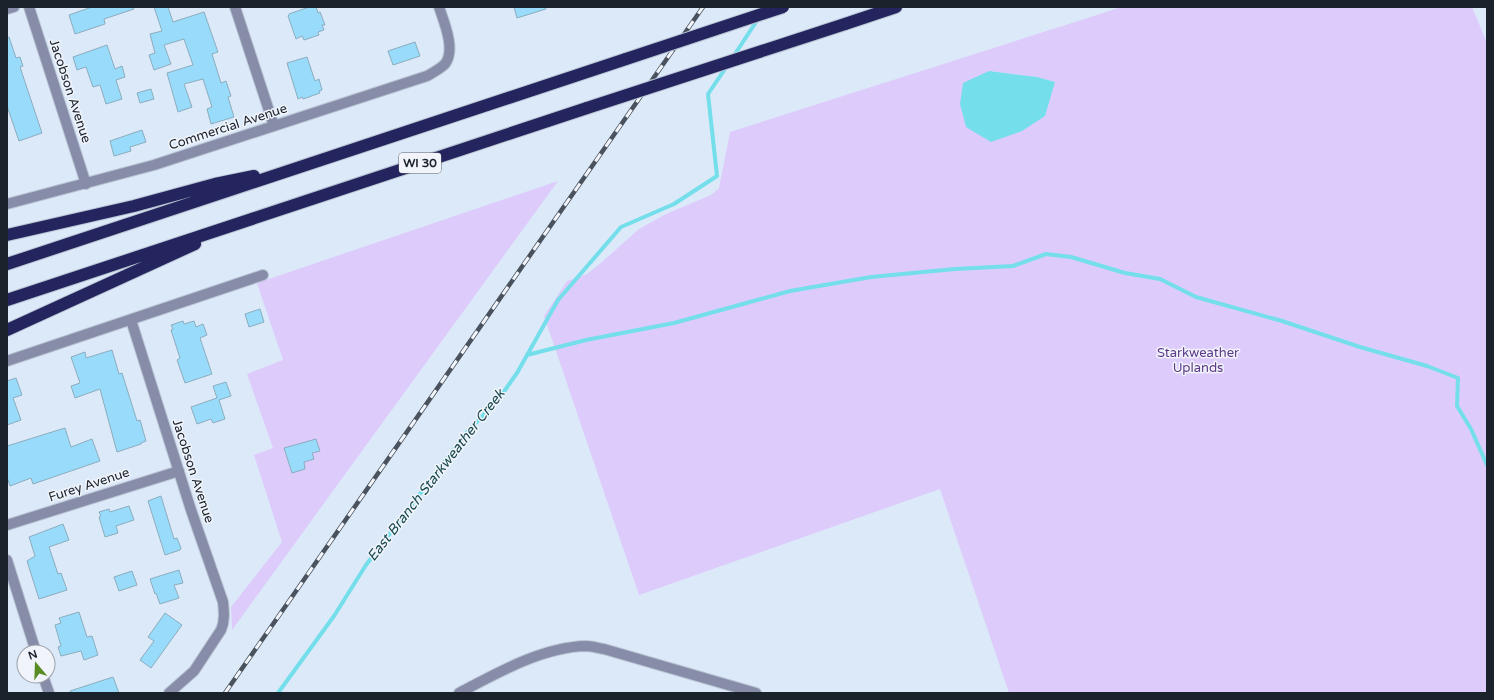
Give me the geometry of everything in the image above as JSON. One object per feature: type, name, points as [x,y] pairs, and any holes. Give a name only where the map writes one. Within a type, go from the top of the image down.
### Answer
[{"type":"highway","name":"WI 30","points":[[7,264],[783,7]]},
{"type":"highway","name":"WI 30","points":[[7,300],[896,7]]},
{"type":"highway","points":[[7,235],[134,206],[215,184],[321,160]]},
{"type":"highway","points":[[7,330],[254,218]]},
{"type":"street","points":[[7,9],[14,7]]},
{"type":"street","name":"Jacobson Avenue","points":[[29,7],[86,184]]},
{"type":"street","points":[[235,7],[274,126]]},
{"type":"street","name":"Commercial Avenue","points":[[7,204],[154,165],[427,76],[438,70],[449,57],[449,35],[439,7]]},
{"type":"street","points":[[7,361],[263,275]]},
{"type":"street","name":"Jacobson Avenue","points":[[130,320],[223,602],[224,624],[221,630],[194,671],[169,693]]},
{"type":"street","name":"Furey Avenue","points":[[7,525],[179,471]]},
{"type":"street","points":[[7,560],[33,644]]},
{"type":"street","points":[[459,693],[505,668],[572,647],[588,646],[604,649],[756,693]]},
{"type":"green space","name":"Starkweather Uplands","points":[[1122,7],[1472,7],[1487,43],[1487,693],[1009,693],[940,489],[639,595],[544,316],[567,281],[587,274],[639,229],[666,214],[711,195],[719,188],[730,132]],"holes":[[[989,71],[1037,77],[1055,82],[1049,98]]]},
{"type":"green space","points":[[558,181],[232,630],[231,607],[282,542],[254,455],[273,448],[247,374],[283,360],[257,283]]},
{"type":"water","points":[[989,71],[1037,77],[1055,82],[1045,116],[1022,131],[991,142],[966,127],[960,104],[963,83]]},
{"type":"building","points":[[92,7],[133,7],[134,9],[104,19],[105,24],[75,34],[69,15]]},
{"type":"building","points":[[154,7],[168,7],[173,22],[204,12],[218,52],[212,54],[221,83],[226,81],[231,96],[228,97],[234,117],[211,124],[207,109],[212,107],[203,79],[184,84],[192,107],[178,112],[167,73],[193,65],[184,39],[164,45],[171,64],[154,70],[149,55],[155,53],[150,34],[162,31]]},
{"type":"building","points":[[309,7],[316,7],[318,13],[320,12],[325,25],[322,25],[324,30],[318,32],[319,35],[304,40],[302,36],[296,39],[288,16],[289,14]]},
{"type":"building","points":[[514,7],[545,7],[546,9],[517,18]]},
{"type":"building","points":[[9,37],[16,58],[20,57],[23,66],[20,67],[42,133],[19,141],[7,106],[7,38]]},
{"type":"building","points":[[415,42],[420,56],[393,65],[388,51]]},
{"type":"building","points":[[107,45],[115,69],[122,66],[125,77],[116,80],[122,99],[106,104],[100,85],[93,87],[86,67],[77,70],[73,57]]},
{"type":"building","points":[[307,57],[315,81],[319,79],[322,90],[319,91],[320,93],[303,99],[302,97],[298,99],[287,63]]},
{"type":"building","points":[[151,89],[154,99],[140,103],[137,93]]},
{"type":"building","points":[[142,130],[146,142],[130,147],[131,151],[114,156],[110,141]]},
{"type":"building","points":[[260,309],[264,322],[249,327],[245,314]]},
{"type":"building","points":[[183,321],[184,324],[194,321],[196,327],[203,324],[207,335],[200,338],[212,374],[185,383],[177,360],[180,358],[171,330],[173,329],[171,325]]},
{"type":"building","points":[[112,350],[119,374],[122,373],[137,421],[140,420],[146,441],[117,452],[100,389],[75,398],[71,386],[80,383],[71,357],[85,352],[86,358]]},
{"type":"building","points":[[16,378],[22,395],[13,398],[21,420],[7,425],[7,381]]},
{"type":"building","points":[[226,382],[231,396],[219,400],[225,419],[213,423],[211,419],[197,424],[191,407],[217,398],[213,386]]},
{"type":"building","points":[[65,428],[71,447],[92,439],[100,461],[33,484],[31,478],[10,486],[7,477],[7,446]]},
{"type":"building","points":[[316,439],[320,451],[312,453],[314,459],[304,462],[305,469],[292,473],[284,448]]},
{"type":"building","points":[[161,496],[174,539],[177,538],[181,548],[180,550],[165,555],[148,501]]},
{"type":"building","points":[[129,506],[134,520],[116,526],[118,533],[105,537],[99,512],[109,509],[110,512]]},
{"type":"building","points":[[63,524],[69,540],[49,547],[58,574],[61,573],[67,590],[39,599],[27,561],[35,556],[29,537]]},
{"type":"building","points":[[179,570],[183,583],[174,585],[179,598],[160,604],[150,579]]},
{"type":"building","points":[[132,571],[137,585],[119,591],[114,577]]},
{"type":"building","points":[[79,612],[87,637],[92,636],[98,655],[84,660],[81,651],[61,656],[58,647],[61,646],[55,625],[61,623],[59,618]]},
{"type":"building","points":[[165,613],[182,625],[151,668],[140,660],[154,641],[148,637]]},
{"type":"building","points":[[113,677],[119,693],[71,693],[70,691]]},
{"type":"waterway","name":"East Branch Starkweather Creek","points":[[733,57],[758,19]]},
{"type":"waterway","name":"East Branch Starkweather Creek","points":[[278,693],[334,616],[366,565],[467,432],[498,400],[517,373],[558,300],[621,227],[674,204],[717,176],[708,94],[727,66]]},
{"type":"waterway","points":[[527,355],[586,340],[674,323],[790,291],[871,277],[955,269],[1013,266],[1046,254],[1071,257],[1125,273],[1160,279],[1196,297],[1282,321],[1360,347],[1427,366],[1458,378],[1457,406],[1471,429],[1487,465]]},
{"type":"railway","points":[[225,693],[703,7]]}]
